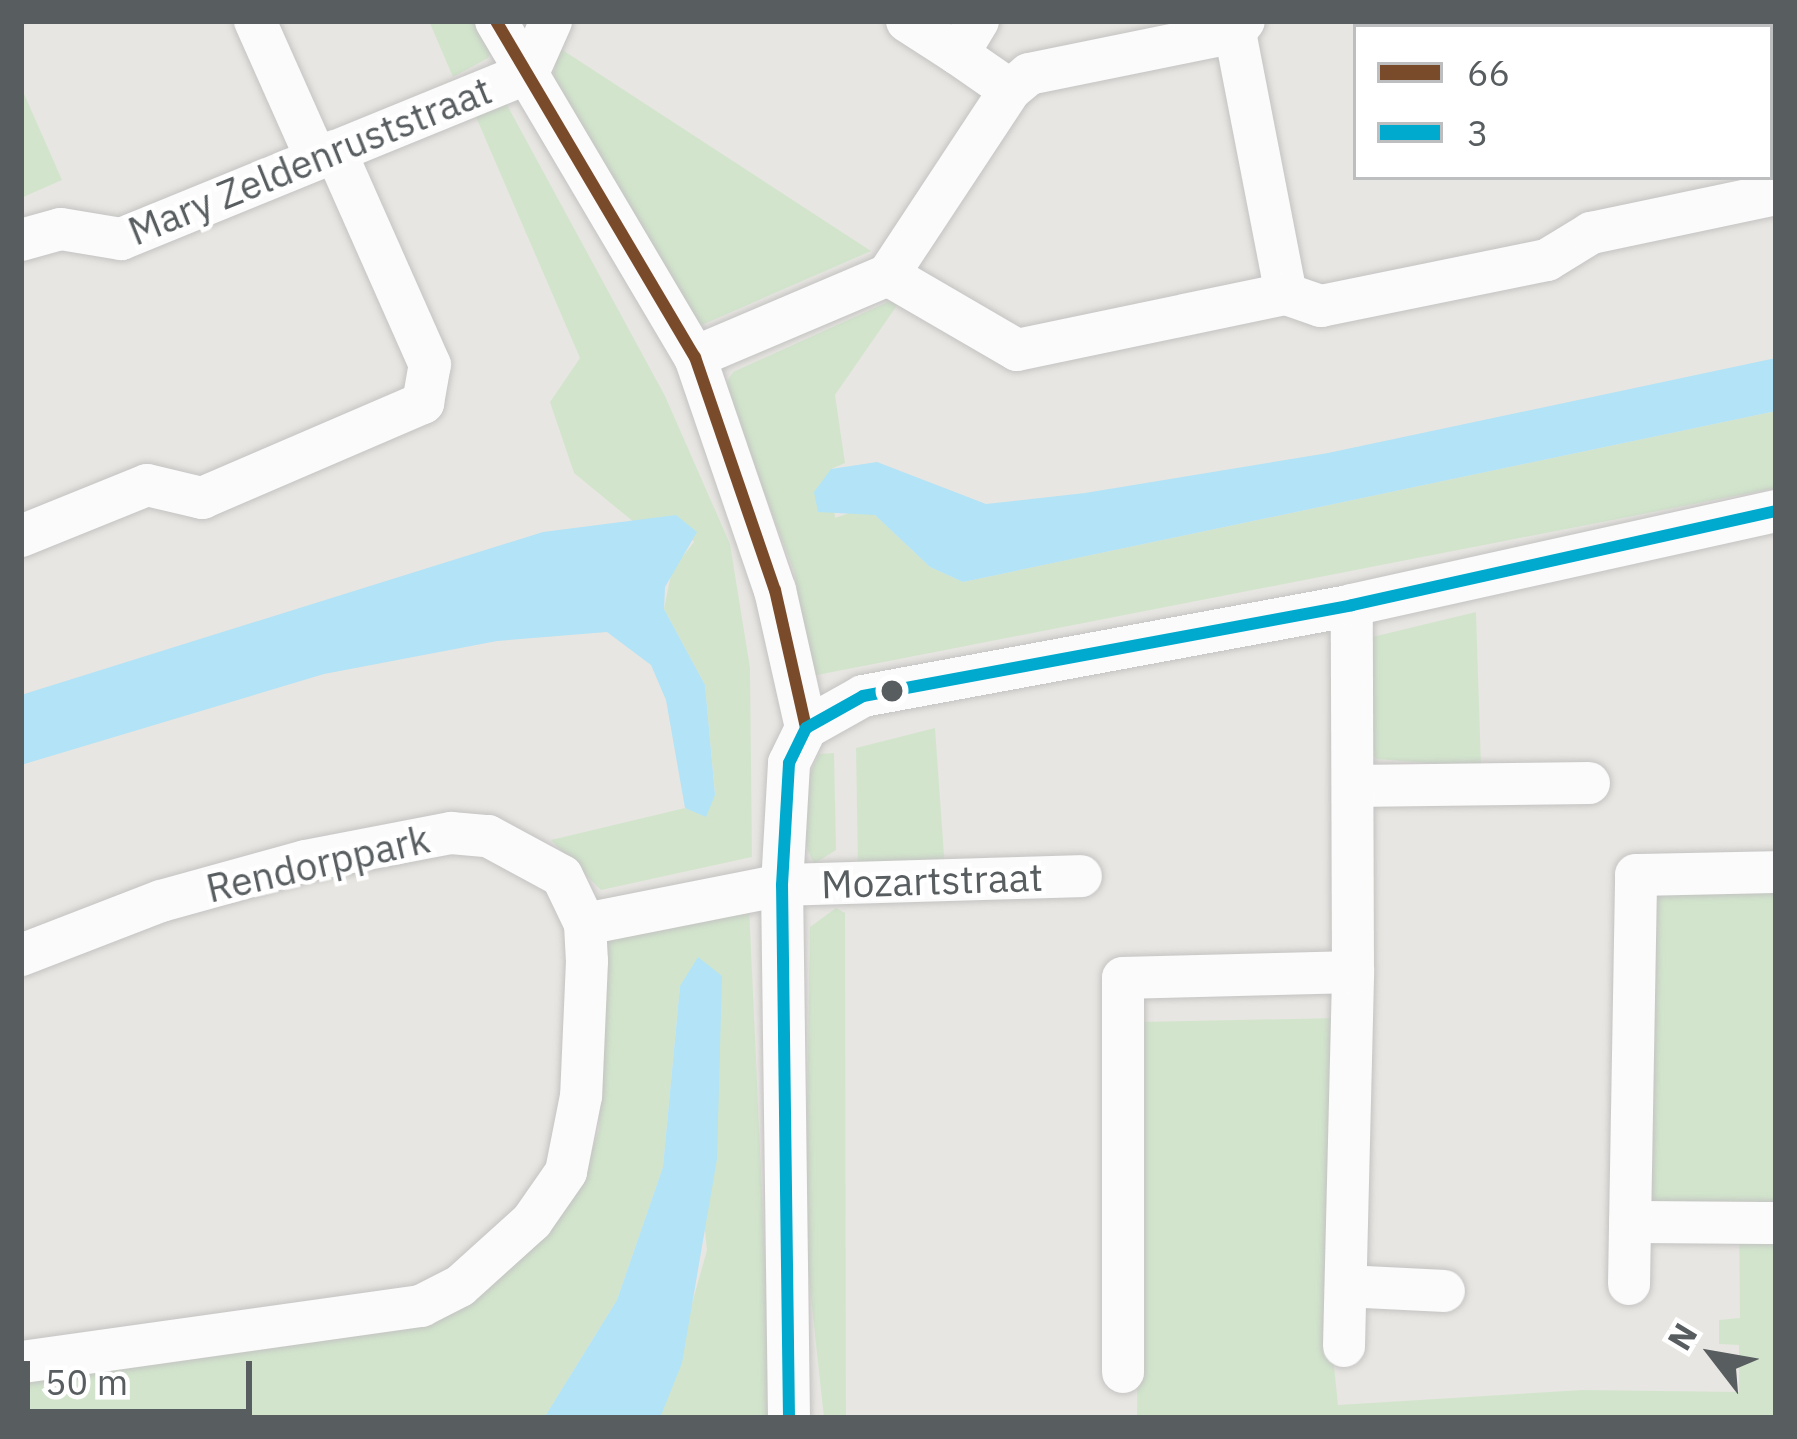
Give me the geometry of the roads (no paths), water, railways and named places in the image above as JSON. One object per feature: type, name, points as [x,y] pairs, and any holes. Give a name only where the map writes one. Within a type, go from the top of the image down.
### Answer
[{"type":"street","points":[[21,536],[147,485],[202,498],[423,403],[430,365],[255,21]]},
{"type":"street","points":[[496,21],[695,357],[776,590],[806,728],[863,696],[1352,605],[1776,511]]},
{"type":"street","points":[[529,73],[550,21]]},
{"type":"street","points":[[907,21],[968,38],[1010,90]]},
{"type":"street","points":[[695,357],[888,275],[1010,90],[1029,74],[1239,27],[1286,294]]},
{"type":"street","name":"Mary Zeldenruststraat","points":[[21,240],[61,229],[121,239],[529,73]]},
{"type":"street","points":[[888,275],[1017,350],[1286,294],[1321,306],[1547,260],[1591,233],[1776,194]]},
{"type":"street","points":[[1344,1346],[1353,972],[1352,605]]},
{"type":"street","name":"Mozartstraat","points":[[788,1418],[782,885],[789,763],[806,728]]},
{"type":"street","points":[[1354,786],[1589,783]]},
{"type":"street","name":"Rendorppark","points":[[21,955],[223,884],[451,833],[488,836],[542,859],[562,876],[585,924],[581,1096],[566,1172],[489,1265],[421,1306],[21,1361]]},
{"type":"street","points":[[1629,1284],[1636,875],[1776,872]]},
{"type":"street","name":"Mozartstraat","points":[[782,885],[1081,876]]},
{"type":"street","points":[[585,924],[782,885]]},
{"type":"street","points":[[1123,1372],[1123,978],[1353,972]]},
{"type":"street","points":[[1630,1222],[1776,1223]]},
{"type":"street","points":[[1346,1286],[1444,1291]]},
{"type":"water","points":[[1776,358],[1776,411],[963,582],[930,567],[875,515],[818,512],[814,492],[831,469],[877,462],[986,504],[1085,493],[1328,453]]},
{"type":"water","points":[[676,515],[697,532],[665,587],[664,609],[705,685],[715,795],[706,817],[685,808],[666,700],[651,665],[607,632],[497,641],[324,674],[21,765],[21,695],[543,532]]},
{"type":"water","points":[[698,957],[722,976],[717,1159],[682,1363],[660,1418],[544,1418],[617,1300],[663,1167],[680,986]]}]
